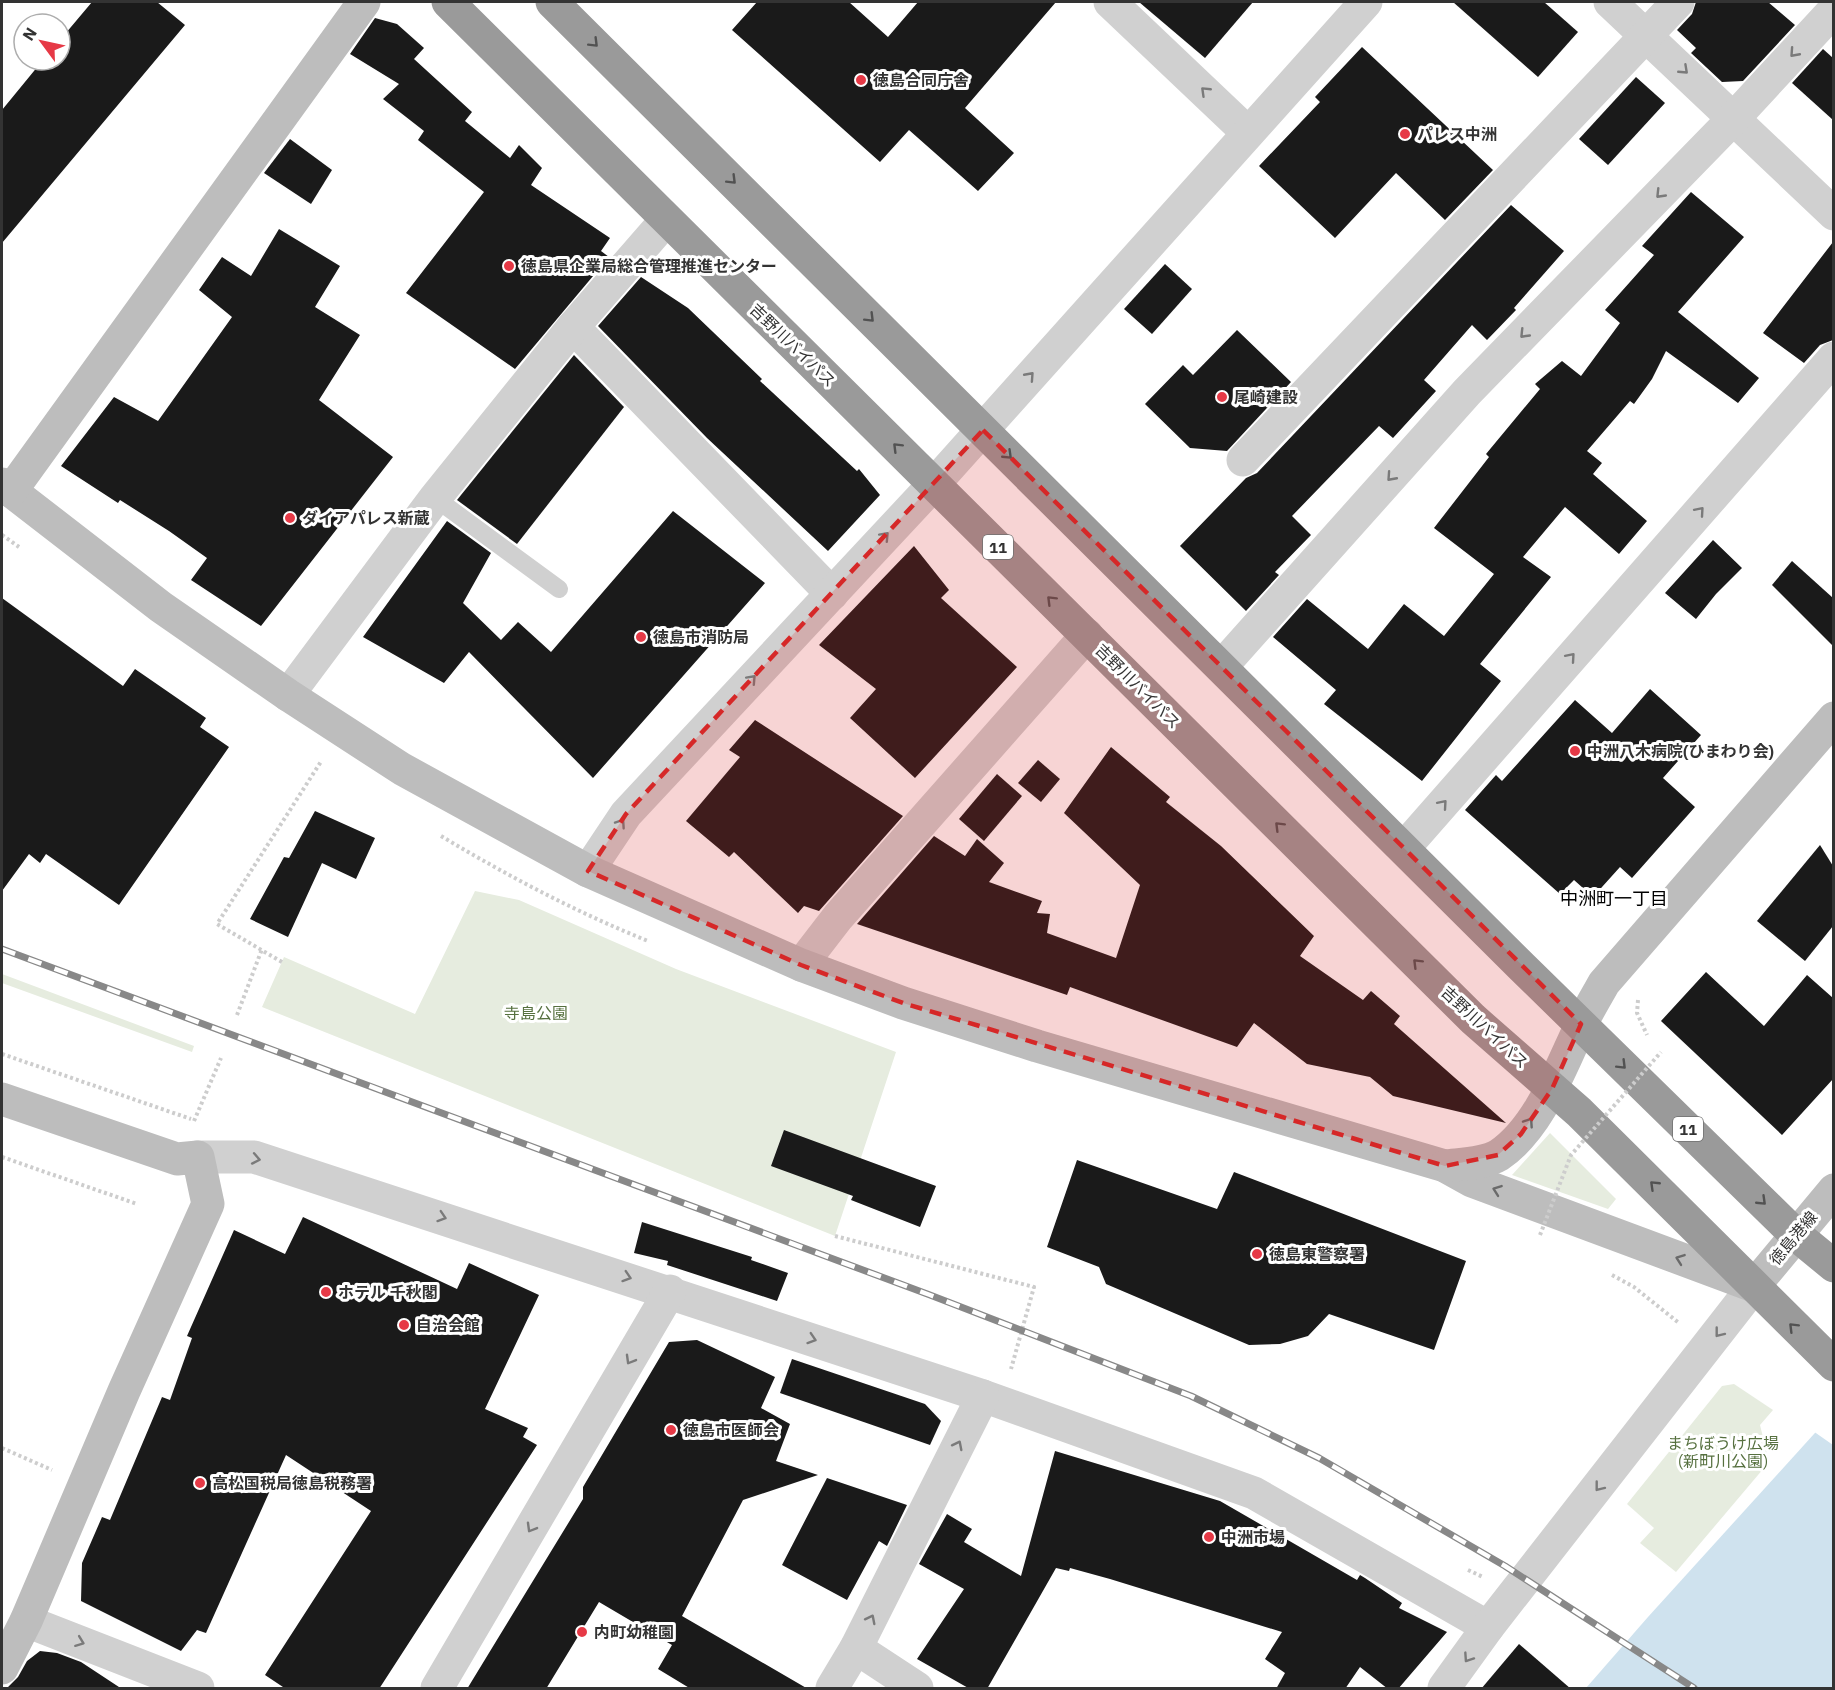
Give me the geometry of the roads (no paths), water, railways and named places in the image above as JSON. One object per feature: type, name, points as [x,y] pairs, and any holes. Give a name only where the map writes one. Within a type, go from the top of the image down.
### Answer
[{"type":"highway","name":"吉野川バイパス","points":[[448,2],[1473,1018],[1552,1089],[1697,1227],[1833,1365]]},
{"type":"highway","name":"11","points":[[552,2],[1581,1024],[1795,1234],[1833,1266]]},
{"type":"street","points":[[364,2],[6,487],[161,607],[342,730],[402,769],[588,871],[801,965],[1037,1046],[1445,1166],[1472,1181],[1754,1286],[1488,1627],[1444,1689]]},
{"type":"street","points":[[1110,2],[1247,132]]},
{"type":"street","points":[[588,871],[626,814],[934,484],[1247,132],[1366,2]]},
{"type":"street","points":[[1610,2],[1735,117],[1833,214]]},
{"type":"street","points":[[1243,460],[1678,2]]},
{"type":"street","points":[[1222,666],[1467,392],[1735,117],[1833,10]]},
{"type":"street","points":[[288,694],[435,498],[573,327],[666,220]]},
{"type":"street","points":[[573,327],[832,594]]},
{"type":"street","points":[[1404,848],[1833,358]]},
{"type":"street","points":[[801,965],[838,917],[1087,635]]},
{"type":"street","points":[[1445,1166],[1481,1161],[1498,1155],[1521,1134],[1552,1089],[1581,1024],[1604,983],[1833,718]]},
{"type":"street","points":[[2,1099],[177,1159],[254,1156],[983,1395],[1254,1493],[1488,1627]]},
{"type":"street","points":[[2,1668],[26,1621],[208,1204],[198,1157]]},
{"type":"street","name":"徳島港線","points":[[1754,1286],[1833,1190]]},
{"type":"street","points":[[437,1689],[670,1291]]},
{"type":"street","points":[[832,1689],[856,1648],[983,1395]]},
{"type":"street","points":[[26,1621],[192,1687]]},
{"type":"street","points":[[856,1648],[917,1689]]},
{"type":"lane","points":[[435,498],[559,590]]},
{"type":"water","points":[[1833,1413],[1833,1688],[1586,1688],[1648,1617]]},
{"type":"railway","points":[[2,949],[930,1295],[1191,1396],[1319,1458],[1505,1566],[1694,1688]]},
{"type":"place","name":"徳島合同庁舎","points":[[861,80]]},
{"type":"place","name":"パレス中洲","points":[[1405,134]]},
{"type":"place","name":"徳島県企業局総合管理推進センター","points":[[509,266]]},
{"type":"place","name":"尾崎建設","points":[[1222,397]]},
{"type":"place","name":"ダイアパレス新蔵","points":[[290,518]]},
{"type":"place","name":"徳島市消防局","points":[[641,637]]},
{"type":"place","name":"中洲八木病院(ひまわり会)","points":[[1575,751]]},
{"type":"place","name":"徳島東警察署","points":[[1257,1254]]},
{"type":"place","name":"ホテル 千秋閣","points":[[326,1292]]},
{"type":"place","name":"自治会館","points":[[404,1325]]},
{"type":"place","name":"徳島市医師会","points":[[671,1430]]},
{"type":"place","name":"高松国税局徳島税務署","points":[[200,1483]]},
{"type":"place","name":"中洲市場","points":[[1209,1537]]},
{"type":"place","name":"内町幼稚園","points":[[582,1632]]},
{"type":"district","name":"中洲町一丁目","points":[[1614,898]]},
{"type":"park label","name":"寺島公園","points":[[536,1013]]},
{"type":"park label","name":"まちぼうけ広場 (新町川公園)","points":[[1723,1452]]}]
